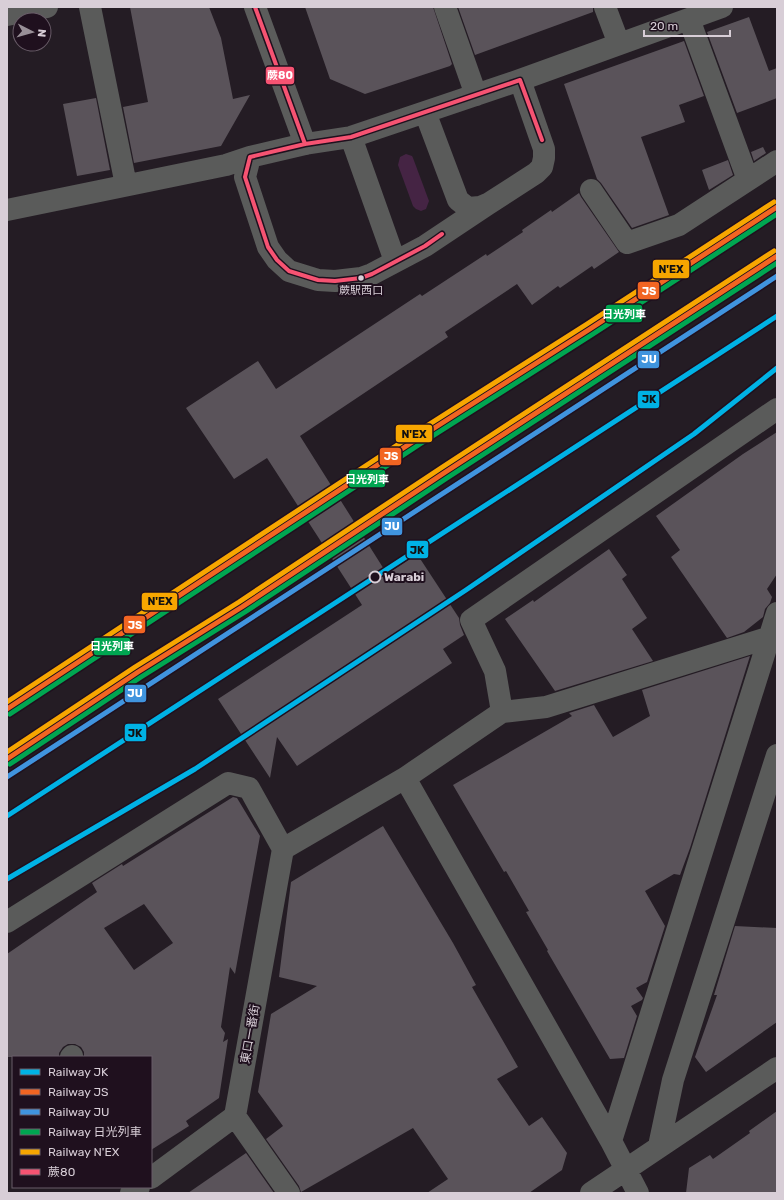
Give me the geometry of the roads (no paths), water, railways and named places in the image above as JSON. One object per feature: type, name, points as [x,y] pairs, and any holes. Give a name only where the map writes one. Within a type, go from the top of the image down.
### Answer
[{"type":"main road","points":[[255,7],[304,144]]},
{"type":"street","points":[[7,15],[47,7]]},
{"type":"street","points":[[90,7],[126,185]]},
{"type":"street","points":[[445,7],[476,95]]},
{"type":"street","points":[[605,7],[619,44]]},
{"type":"street","points":[[7,210],[226,165],[250,157],[304,144],[351,137],[520,80],[722,7]]},
{"type":"street","points":[[689,19],[748,180]]},
{"type":"street","points":[[250,157],[245,177],[268,247],[276,260],[289,271],[318,280],[335,281],[361,278],[372,274],[425,246],[536,173],[542,167],[544,158],[542,140],[520,80]]},
{"type":"street","points":[[425,112],[458,200],[468,208],[480,207],[488,204]]},
{"type":"street","points":[[351,137],[395,261]]},
{"type":"street","points":[[591,190],[627,243],[679,225],[777,161]]},
{"type":"street","points":[[502,712],[495,671],[471,620],[777,409]]},
{"type":"street","points":[[611,1141],[773,636],[777,613]]},
{"type":"street","points":[[7,922],[228,783],[249,788],[282,849],[405,778],[502,712],[546,707],[773,636]]},
{"type":"street","points":[[660,1146],[673,1080],[777,756]]},
{"type":"street","points":[[405,778],[611,1141],[638,1193]]},
{"type":"street","name":"東口一番街","points":[[235,1116],[282,849]]},
{"type":"street","points":[[600,1190],[626,1169],[777,1068]]},
{"type":"street","points":[[152,1177],[235,1116],[290,1193]]},
{"type":"rail line","name":"N'EX","points":[[7,702],[414,434],[587,324],[774,202]]},
{"type":"rail line","name":"JS","points":[[7,709],[417,439],[590,329],[777,207]]},
{"type":"rail line","name":"日光列車","points":[[10,714],[420,444],[593,334],[777,214]]},
{"type":"rail line","name":"N'EX","points":[[7,752],[135,667],[239,602],[441,468],[774,251]]},
{"type":"rail line","name":"JS","points":[[7,759],[138,672],[242,607],[444,473],[777,256]]},
{"type":"rail line","name":"日光列車","points":[[10,764],[141,677],[245,612],[447,478],[777,263]]},
{"type":"rail line","name":"JU","points":[[7,777],[777,276]]},
{"type":"rail line","name":"JK","points":[[7,816],[777,316]]},
{"type":"rail line","name":"JK","points":[[7,879],[195,769],[466,590],[694,434],[777,368]]},
{"type":"place","name":"蕨駅西口","points":[[361,278]]},
{"type":"place","name":"Warabi","points":[[375,577]]}]
